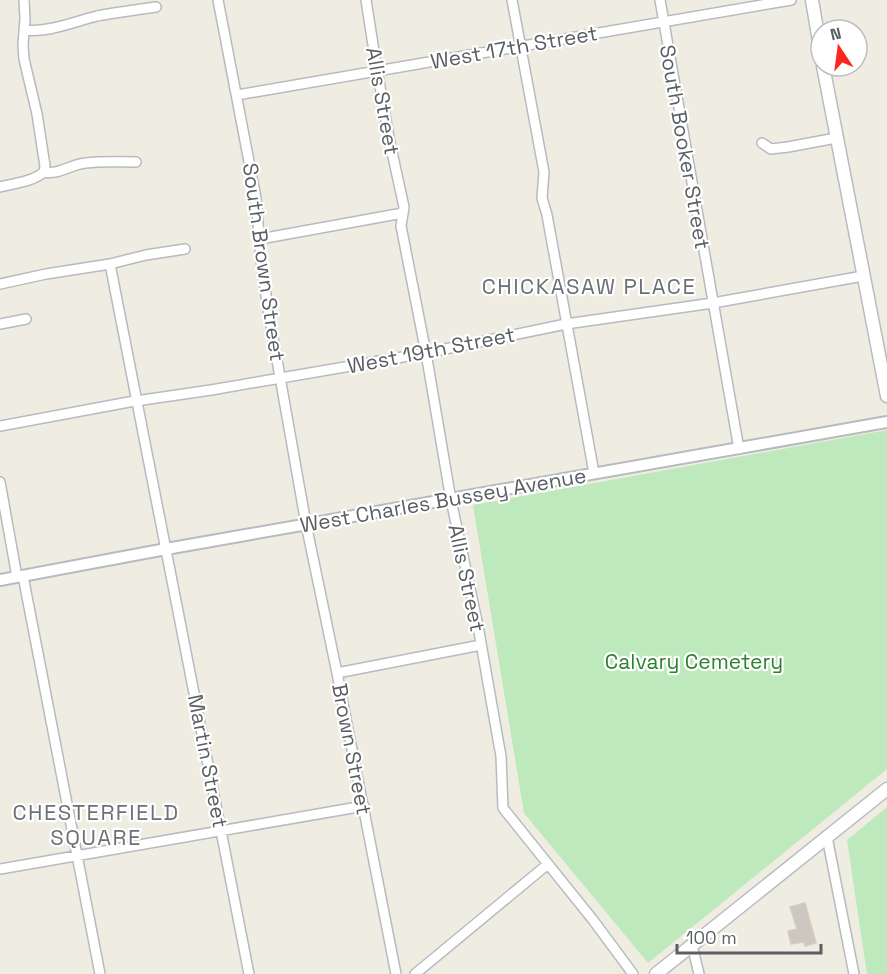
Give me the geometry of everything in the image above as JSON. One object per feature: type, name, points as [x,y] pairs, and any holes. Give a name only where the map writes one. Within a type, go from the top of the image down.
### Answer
[{"type":"main road","points":[[812,0],[815,18]]},
{"type":"main road","points":[[825,78],[887,396]]},
{"type":"main road","points":[[656,974],[887,789]]},
{"type":"street","points":[[0,187],[38,177],[44,172],[45,166],[37,114],[24,59],[24,0]]},
{"type":"street","name":"South Brown Street","points":[[218,0],[256,198],[261,261],[268,309],[306,524]]},
{"type":"street","name":"Allis Street","points":[[366,0],[390,143],[404,207],[401,226],[501,756],[503,808],[593,920],[633,974]]},
{"type":"street","points":[[512,0],[544,172],[542,198],[594,473]]},
{"type":"street","name":"South Booker Street","points":[[660,0],[739,449]]},
{"type":"street","name":"West 17th Street","points":[[237,95],[791,0]]},
{"type":"street","points":[[24,30],[33,31],[98,16],[156,7]]},
{"type":"street","points":[[762,142],[771,149],[836,138]]},
{"type":"street","points":[[44,172],[56,174],[77,164],[88,162],[135,162]]},
{"type":"street","points":[[260,239],[403,213]]},
{"type":"street","points":[[0,284],[185,249]]},
{"type":"street","name":"Martin Street","points":[[110,264],[249,974]]},
{"type":"street","name":"West 19th Street","points":[[0,426],[136,401],[282,378],[566,324],[713,303],[863,276]]},
{"type":"street","points":[[0,324],[26,319]]},
{"type":"street","name":"West Charles Bussey Avenue","points":[[0,580],[887,422]]},
{"type":"street","points":[[0,482],[78,855],[100,974]]},
{"type":"street","name":"Brown Street","points":[[306,524],[338,673],[396,974]]},
{"type":"street","points":[[338,673],[481,645]]},
{"type":"street","points":[[0,869],[364,806]]},
{"type":"street","points":[[827,837],[854,974]]},
{"type":"street","points":[[415,974],[548,864]]},
{"type":"street","points":[[692,945],[699,974]]},
{"type":"green space","name":"Calvary Cemetery","points":[[887,430],[887,769],[648,963],[524,813],[473,505]]},
{"type":"green space","points":[[887,807],[887,974],[867,974],[847,840]]},
{"type":"building","points":[[805,903],[816,943],[805,946],[804,942],[791,944],[788,931],[797,929],[790,907]]},
{"type":"district","name":"CHICKASAW PLACE","points":[[589,286]]},
{"type":"district","name":"CHESTERFIELD SQUARE","points":[[96,824]]}]
